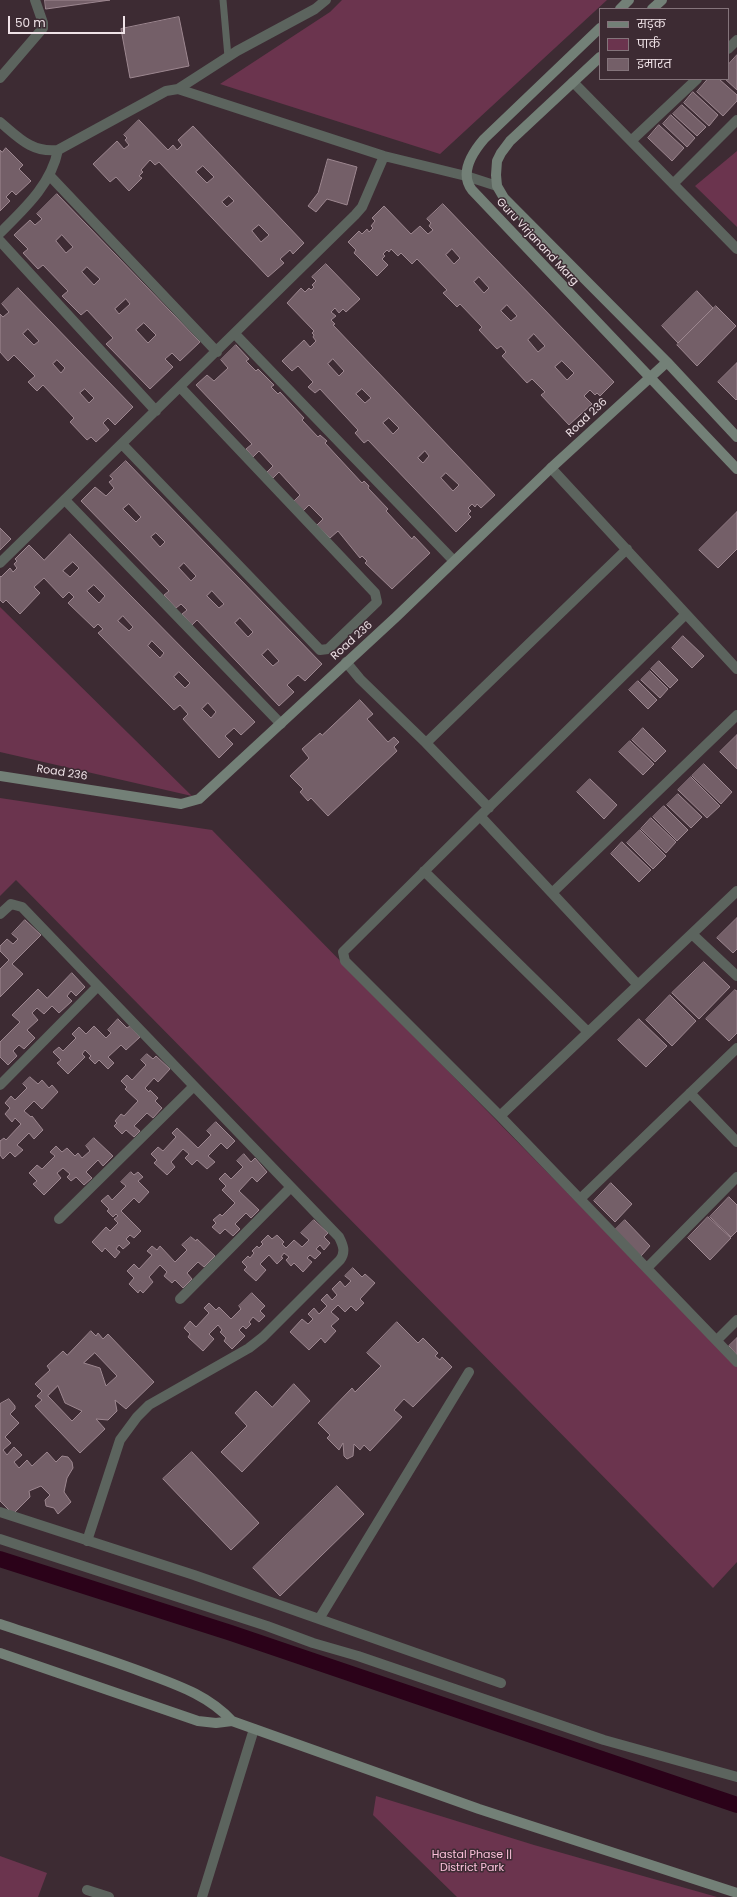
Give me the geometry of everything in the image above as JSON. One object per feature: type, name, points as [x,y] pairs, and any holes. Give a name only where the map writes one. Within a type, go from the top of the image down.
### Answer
[{"type":"street","points":[[0,78],[43,28],[43,23],[36,0]]},
{"type":"street","points":[[0,122],[14,134],[37,149],[47,151],[58,150],[166,91],[178,89],[228,57],[315,9],[326,0]]},
{"type":"street","points":[[621,8],[629,0]]},
{"type":"street","points":[[653,8],[662,0]]},
{"type":"street","points":[[466,176],[470,159],[484,139],[599,29]]},
{"type":"street","points":[[729,48],[737,40]]},
{"type":"street","name":"Guru Virjanand Marg","points":[[599,58],[510,141],[497,161],[497,186],[504,198],[667,362],[737,437]]},
{"type":"street","points":[[631,141],[696,80]]},
{"type":"street","points":[[573,82],[737,249]]},
{"type":"street","points":[[178,89],[384,156],[466,176],[497,186]]},
{"type":"street","points":[[673,184],[737,120]]},
{"type":"street","points":[[0,233],[38,192],[50,176],[58,150]]},
{"type":"street","points":[[0,563],[355,215],[362,207],[384,156]]},
{"type":"street","points":[[50,176],[216,352]]},
{"type":"street","name":"Guru Virjanand Marg","points":[[466,176],[466,181],[472,190],[737,469]]},
{"type":"street","points":[[0,241],[156,411]]},
{"type":"street","points":[[235,334],[454,560]]},
{"type":"street","name":"Road 236","points":[[0,776],[186,804],[199,799],[396,617],[551,468],[667,362]]},
{"type":"street","points":[[122,444],[320,650],[328,648],[377,602],[375,593],[180,387]]},
{"type":"street","points":[[551,468],[737,669]]},
{"type":"street","points":[[65,500],[281,724]]},
{"type":"street","points":[[426,743],[627,549]]},
{"type":"street","points":[[686,614],[424,871],[343,952],[343,957],[350,966],[500,1116],[737,1362]]},
{"type":"street","points":[[346,662],[360,679],[426,743],[489,808]]},
{"type":"street","points":[[552,893],[737,716]]},
{"type":"street","points":[[480,816],[638,985]]},
{"type":"street","points":[[424,871],[588,1032]]},
{"type":"street","points":[[500,1116],[737,891]]},
{"type":"street","points":[[0,914],[11,904],[22,907],[339,1237],[344,1247],[343,1256],[254,1344],[228,1361],[149,1405],[137,1417],[120,1440],[87,1541]]},
{"type":"street","points":[[692,934],[737,976]]},
{"type":"street","points":[[0,1085],[98,986]]},
{"type":"street","points":[[580,1199],[737,1048]]},
{"type":"street","points":[[59,1219],[194,1086]]},
{"type":"street","points":[[690,1093],[737,1142]]},
{"type":"street","points":[[647,1268],[737,1177]]},
{"type":"street","points":[[180,1299],[291,1187]]},
{"type":"street","points":[[716,1340],[737,1320]]},
{"type":"street","points":[[319,1619],[469,1372]]},
{"type":"street","points":[[0,1512],[194,1575],[501,1682]]},
{"type":"street","points":[[0,1539],[268,1626],[313,1643],[358,1656],[604,1740],[737,1777]]},
{"type":"street","points":[[0,1624],[116,1662],[193,1691],[212,1703],[232,1721],[479,1809],[737,1892]]},
{"type":"street","points":[[0,1653],[198,1721],[216,1723],[232,1721]]},
{"type":"street","points":[[202,1897],[254,1729]]},
{"type":"street","points":[[87,1890],[109,1897]]},
{"type":"lane","points":[[223,0],[228,57]]},
{"type":"green space","points":[[342,0],[607,0],[440,154],[220,84],[330,12]]},
{"type":"green space","points":[[737,151],[737,227],[695,186]]},
{"type":"green space","points":[[0,607],[192,796],[0,752]]},
{"type":"green space","points":[[0,798],[212,830],[737,1366],[737,1562],[713,1588],[16,880],[0,896]]},
{"type":"green space","name":"Hastal Phase || District Park","points":[[376,1796],[534,1845],[717,1897],[457,1897],[373,1815]]},
{"type":"green space","points":[[0,1856],[47,1873],[38,1897],[0,1897]]},
{"type":"building","points":[[45,0],[110,0],[46,9]]},
{"type":"building","points":[[179,17],[189,66],[130,78],[121,29]]},
{"type":"building","points":[[737,55],[737,90],[726,80],[729,80],[729,64]]},
{"type":"building","points":[[707,80],[720,80],[737,95],[737,101],[723,116],[697,92]]},
{"type":"building","points":[[693,92],[718,115],[709,126],[684,103]]},
{"type":"building","points":[[682,105],[706,127],[697,136],[673,114]]},
{"type":"building","points":[[671,115],[695,138],[687,147],[663,124]]},
{"type":"building","points":[[139,120],[168,150],[173,145],[177,150],[182,145],[178,140],[193,126],[304,243],[293,254],[290,250],[280,259],[284,263],[268,277],[159,162],[155,165],[150,160],[141,170],[143,172],[139,176],[142,178],[129,191],[116,177],[110,182],[93,164],[117,141],[124,149],[129,145],[125,140],[127,138],[124,135]],"holes":[[[203,166],[214,177],[207,183],[196,172]],[[229,196],[234,201],[227,207],[222,202]],[[259,225],[269,235],[261,242],[252,231]]]},
{"type":"building","points":[[659,125],[684,148],[672,161],[648,138]]},
{"type":"building","points":[[6,148],[23,165],[19,169],[31,181],[16,195],[12,191],[6,197],[10,201],[0,211],[0,150],[2,152]]},
{"type":"building","points":[[328,159],[357,167],[347,205],[327,199],[316,212],[308,206],[318,193]]},
{"type":"building","points":[[57,194],[200,342],[180,361],[172,353],[165,359],[173,367],[150,389],[106,344],[113,338],[87,310],[81,315],[62,296],[68,291],[43,265],[38,269],[23,253],[28,249],[14,235],[30,220],[35,225],[42,219],[37,214]],"holes":[[[62,235],[73,247],[66,253],[56,241]],[[87,267],[100,279],[94,285],[82,272]],[[126,299],[130,304],[119,314],[115,309]],[[144,323],[156,335],[148,343],[136,330]]]},
{"type":"building","points":[[443,204],[614,382],[600,396],[597,393],[595,395],[590,390],[584,396],[592,404],[569,425],[541,395],[545,392],[532,379],[527,383],[502,356],[506,352],[501,346],[497,349],[479,330],[482,327],[460,304],[457,307],[443,293],[447,290],[417,259],[412,264],[401,253],[398,256],[391,249],[389,252],[387,250],[383,254],[385,256],[382,259],[388,265],[377,276],[354,253],[356,250],[348,242],[359,231],[362,234],[367,229],[369,232],[373,228],[371,226],[375,221],[372,218],[384,206],[411,234],[420,226],[428,234],[433,230],[429,226],[431,223],[427,219]],"holes":[[[452,249],[460,258],[454,264],[446,255]],[[479,277],[489,288],[484,293],[474,282]],[[507,305],[517,316],[511,321],[501,311]],[[534,334],[545,346],[538,352],[528,340]],[[562,361],[574,373],[567,380],[555,367]]]},
{"type":"building","points":[[326,264],[360,299],[346,312],[343,309],[339,313],[335,308],[331,312],[336,316],[331,320],[335,324],[333,325],[495,495],[481,508],[477,504],[475,507],[472,504],[468,508],[471,511],[468,514],[471,517],[456,532],[368,440],[364,443],[355,433],[358,430],[320,389],[315,393],[308,387],[313,382],[298,366],[292,371],[282,361],[304,340],[310,347],[316,341],[312,333],[314,331],[287,303],[301,288],[305,292],[309,288],[311,290],[314,287],[312,285],[316,281],[312,277]],"holes":[[[333,359],[344,371],[339,376],[328,364]],[[362,389],[371,398],[365,403],[356,394]],[[389,418],[399,428],[393,434],[383,423]],[[425,451],[429,456],[423,463],[418,458]],[[446,473],[459,485],[453,491],[441,478]]]},
{"type":"building","points":[[18,288],[133,407],[115,425],[108,418],[103,423],[109,430],[96,442],[91,437],[87,440],[70,422],[74,418],[43,385],[37,391],[28,382],[35,376],[14,355],[8,361],[0,352],[0,314],[3,317],[9,312],[2,304]],"holes":[[[28,329],[39,341],[34,345],[23,334]],[[57,360],[65,368],[61,373],[53,364]],[[85,389],[94,398],[89,403],[80,393]]]},
{"type":"building","points":[[697,291],[713,308],[678,343],[662,326]]},
{"type":"building","points":[[716,306],[736,326],[697,366],[677,345]]},
{"type":"building","points":[[236,345],[249,359],[246,361],[256,371],[258,369],[274,385],[271,387],[278,394],[280,392],[304,418],[302,420],[318,437],[320,435],[327,441],[325,443],[362,483],[364,481],[369,486],[368,488],[388,509],[386,511],[412,539],[414,536],[430,553],[392,589],[365,563],[367,561],[362,556],[360,558],[338,531],[330,538],[317,525],[323,519],[309,505],[302,512],[293,502],[300,495],[279,472],[273,478],[267,472],[273,466],[259,451],[253,457],[246,449],[252,444],[196,385],[207,375],[214,381],[228,368],[221,360]]},
{"type":"building","points":[[737,363],[737,399],[736,400],[718,382]]},
{"type":"building","points":[[126,461],[322,664],[305,681],[298,675],[287,685],[294,692],[279,706],[197,620],[192,625],[182,614],[187,610],[181,604],[176,608],[164,595],[169,591],[81,501],[95,487],[106,496],[114,488],[109,482],[113,479],[110,476]],"holes":[[[129,504],[141,517],[136,522],[123,509]],[[156,533],[165,542],[160,547],[151,537]],[[184,563],[196,576],[191,581],[179,568]],[[212,591],[224,604],[219,608],[207,596]],[[240,618],[253,632],[248,637],[235,623]],[[268,649],[279,661],[273,666],[262,655]]]},
{"type":"building","points":[[737,512],[737,549],[718,568],[699,550]]},
{"type":"building","points":[[0,528],[11,539],[0,550]]},
{"type":"building","points":[[70,534],[255,722],[241,735],[234,728],[225,736],[233,744],[219,758],[183,719],[188,714],[180,705],[174,710],[98,633],[103,629],[98,624],[94,628],[68,603],[74,597],[69,592],[63,598],[44,578],[34,587],[40,593],[20,614],[6,600],[3,603],[0,600],[0,576],[1,577],[10,568],[13,572],[17,568],[14,564],[17,561],[15,559],[29,545],[44,560]],"holes":[[[73,562],[79,568],[70,577],[63,571]],[[94,585],[105,596],[99,603],[87,591]],[[123,616],[133,627],[129,631],[118,621]],[[152,641],[164,653],[160,658],[148,646]],[[179,672],[190,683],[185,688],[174,677]],[[208,703],[216,712],[211,718],[202,709]]]},
{"type":"building","points":[[683,636],[704,656],[692,668],[672,648]]},
{"type":"building","points":[[659,661],[678,680],[670,688],[651,669]]},
{"type":"building","points":[[650,671],[668,689],[660,698],[641,680]]},
{"type":"building","points":[[638,681],[657,700],[648,709],[629,690]]},
{"type":"building","points":[[360,700],[373,714],[367,719],[388,742],[394,737],[399,742],[394,747],[397,751],[328,816],[311,798],[308,801],[300,792],[303,789],[290,776],[309,758],[302,749],[320,733],[322,735]]},
{"type":"building","points":[[643,728],[666,751],[655,762],[632,740]]},
{"type":"building","points":[[737,735],[737,769],[720,752]]},
{"type":"building","points":[[630,741],[654,764],[643,775],[619,752]]},
{"type":"building","points":[[704,764],[732,792],[721,804],[692,776]]},
{"type":"building","points":[[691,777],[720,806],[707,818],[678,790]]},
{"type":"building","points":[[590,779],[617,805],[604,819],[577,792]]},
{"type":"building","points":[[678,794],[702,817],[691,828],[667,805]]},
{"type":"building","points":[[664,806],[688,830],[677,841],[653,817]]},
{"type":"building","points":[[651,818],[676,842],[666,853],[641,829]]},
{"type":"building","points":[[640,830],[666,856],[653,869],[627,843]]},
{"type":"building","points":[[622,842],[651,870],[639,882],[611,854]]},
{"type":"building","points":[[737,918],[737,949],[733,953],[717,938]]},
{"type":"building","points":[[25,920],[41,935],[12,964],[23,974],[0,997],[0,969],[9,960],[0,951],[0,946],[7,939],[13,944],[18,939],[12,934]]},
{"type":"building","points":[[704,962],[730,987],[699,1019],[672,993]]},
{"type":"building","points":[[72,973],[85,987],[76,996],[71,991],[67,996],[72,1001],[59,1013],[52,1006],[44,1014],[37,1008],[32,1013],[38,1020],[27,1030],[35,1038],[24,1049],[19,1045],[13,1051],[17,1056],[8,1065],[0,1057],[0,1042],[20,1022],[12,1015],[38,989],[47,998]]},
{"type":"building","points":[[735,990],[737,991],[737,1033],[729,1041],[706,1019]]},
{"type":"building","points":[[670,995],[696,1021],[672,1046],[646,1020]]},
{"type":"building","points":[[118,1019],[127,1028],[130,1026],[140,1037],[126,1050],[121,1045],[108,1057],[114,1063],[108,1069],[99,1060],[95,1064],[89,1058],[91,1056],[85,1050],[82,1054],[85,1057],[68,1074],[57,1063],[61,1060],[53,1052],[59,1047],[63,1051],[76,1038],[72,1034],[79,1027],[86,1034],[94,1026],[106,1038],[111,1033],[108,1030]]},
{"type":"building","points":[[639,1019],[667,1046],[646,1067],[618,1040]]},
{"type":"building","points":[[147,1054],[153,1059],[156,1056],[170,1069],[158,1082],[154,1078],[145,1088],[149,1092],[150,1090],[158,1098],[155,1101],[162,1108],[153,1118],[147,1113],[134,1126],[140,1131],[134,1137],[126,1130],[122,1134],[114,1126],[117,1123],[115,1121],[121,1114],[124,1116],[138,1101],[125,1089],[127,1087],[121,1081],[127,1075],[132,1080],[146,1065],[141,1060]]},
{"type":"building","points":[[30,1077],[38,1084],[42,1080],[49,1088],[52,1085],[58,1092],[42,1109],[34,1101],[24,1111],[31,1117],[32,1116],[43,1130],[34,1139],[29,1133],[17,1145],[23,1150],[15,1157],[10,1152],[3,1159],[0,1155],[0,1141],[4,1138],[6,1140],[21,1124],[15,1118],[12,1122],[5,1114],[10,1108],[5,1103],[11,1096],[15,1100],[27,1088],[23,1084]]},
{"type":"building","points":[[216,1122],[235,1141],[227,1149],[221,1143],[208,1156],[215,1162],[207,1169],[197,1160],[192,1165],[185,1158],[189,1154],[183,1149],[171,1162],[175,1167],[167,1175],[154,1163],[157,1160],[151,1154],[158,1147],[163,1151],[176,1137],[172,1133],[177,1128],[198,1148],[211,1135],[207,1131]]},
{"type":"building","points":[[94,1138],[113,1156],[103,1166],[98,1160],[86,1172],[92,1178],[84,1185],[76,1177],[71,1181],[67,1177],[70,1174],[63,1168],[57,1173],[61,1178],[44,1195],[33,1184],[37,1181],[29,1173],[37,1165],[42,1169],[55,1156],[50,1152],[56,1146],[62,1152],[67,1148],[75,1156],[78,1153],[82,1158],[90,1151],[86,1146]]},
{"type":"building","points":[[244,1154],[251,1162],[255,1158],[267,1172],[257,1182],[252,1177],[239,1191],[259,1210],[251,1218],[246,1213],[235,1224],[240,1229],[233,1236],[225,1229],[220,1234],[212,1227],[216,1223],[213,1220],[220,1214],[222,1216],[235,1203],[222,1190],[226,1186],[219,1179],[225,1173],[231,1179],[243,1167],[237,1161]]},
{"type":"building","points":[[131,1172],[134,1175],[138,1172],[143,1177],[138,1181],[149,1192],[139,1203],[134,1198],[121,1211],[141,1231],[134,1238],[130,1235],[126,1239],[130,1243],[123,1249],[119,1245],[116,1249],[120,1252],[115,1258],[105,1248],[102,1252],[92,1242],[106,1227],[110,1231],[118,1223],[114,1219],[118,1216],[116,1214],[113,1217],[107,1211],[109,1209],[101,1201],[108,1195],[112,1200],[126,1186],[121,1182]]},
{"type":"building","points":[[611,1183],[632,1204],[615,1222],[594,1201]]},
{"type":"building","points":[[729,1197],[737,1205],[737,1231],[731,1237],[710,1217]]},
{"type":"building","points":[[708,1217],[731,1238],[710,1260],[688,1238]]},
{"type":"building","points":[[314,1220],[328,1233],[324,1237],[330,1243],[324,1250],[320,1245],[316,1249],[321,1253],[315,1259],[310,1255],[307,1258],[312,1262],[303,1272],[294,1263],[291,1266],[286,1260],[289,1257],[284,1253],[281,1257],[283,1258],[277,1264],[269,1255],[260,1264],[266,1270],[256,1281],[244,1270],[247,1267],[242,1262],[248,1256],[250,1258],[254,1253],[252,1251],[257,1246],[259,1248],[263,1244],[261,1242],[268,1235],[272,1239],[277,1235],[284,1242],[282,1244],[286,1248],[294,1240],[302,1247],[309,1240],[301,1233]]},
{"type":"building","points":[[625,1220],[650,1246],[641,1256],[615,1230]]},
{"type":"building","points":[[191,1237],[196,1241],[197,1239],[215,1256],[204,1267],[198,1262],[187,1273],[192,1279],[183,1288],[175,1280],[172,1283],[164,1276],[167,1272],[160,1265],[149,1277],[153,1282],[143,1293],[140,1290],[138,1293],[129,1284],[134,1278],[127,1271],[134,1264],[139,1269],[152,1255],[147,1251],[152,1246],[157,1250],[160,1246],[175,1262],[187,1250],[182,1245]]},
{"type":"building","points":[[353,1268],[362,1277],[365,1274],[375,1283],[360,1299],[364,1303],[356,1311],[351,1306],[345,1312],[338,1305],[331,1312],[339,1319],[331,1326],[336,1331],[325,1343],[321,1338],[309,1350],[290,1332],[302,1319],[308,1324],[313,1319],[308,1314],[314,1308],[319,1314],[327,1306],[321,1300],[327,1294],[332,1300],[337,1295],[332,1289],[340,1281],[345,1287],[351,1281],[345,1276]]},
{"type":"building","points":[[252,1293],[265,1306],[260,1311],[265,1316],[259,1322],[253,1317],[249,1322],[251,1324],[246,1329],[243,1326],[239,1330],[245,1336],[232,1349],[224,1341],[226,1338],[220,1332],[222,1330],[218,1325],[209,1334],[214,1339],[203,1351],[188,1337],[190,1334],[184,1328],[190,1321],[196,1327],[209,1313],[204,1308],[209,1303],[216,1310],[219,1307],[231,1319],[241,1309],[239,1306]]},
{"type":"building","points":[[397,1322],[418,1343],[423,1338],[438,1353],[435,1356],[440,1360],[442,1357],[452,1367],[413,1407],[404,1399],[394,1410],[402,1417],[370,1451],[364,1445],[360,1450],[354,1444],[353,1456],[347,1459],[344,1456],[343,1443],[339,1450],[327,1438],[330,1435],[318,1423],[352,1388],[355,1392],[381,1366],[367,1353]]},
{"type":"building","points":[[91,1331],[96,1336],[98,1333],[103,1339],[108,1334],[154,1382],[126,1409],[115,1400],[117,1411],[108,1420],[96,1419],[105,1429],[80,1453],[35,1406],[42,1400],[37,1396],[42,1391],[35,1384],[50,1370],[47,1366],[63,1351],[67,1355]],"holes":[[[95,1353],[117,1376],[106,1386],[100,1368],[84,1363]],[[58,1386],[65,1403],[82,1411],[72,1421],[48,1396]]]},
{"type":"building","points":[[737,1338],[737,1355],[729,1346]]},
{"type":"building","points":[[294,1384],[310,1401],[242,1472],[221,1452],[247,1426],[235,1413],[256,1391],[272,1407]]},
{"type":"building","points":[[9,1399],[15,1406],[15,1409],[10,1414],[19,1423],[5,1437],[11,1443],[3,1450],[7,1455],[14,1447],[22,1455],[14,1462],[19,1468],[27,1460],[32,1466],[47,1452],[56,1462],[62,1456],[68,1457],[72,1462],[73,1468],[67,1478],[64,1492],[71,1502],[58,1514],[54,1508],[46,1506],[45,1500],[50,1495],[41,1486],[29,1491],[30,1497],[13,1514],[0,1501],[0,1404]]},
{"type":"building","points":[[192,1452],[259,1523],[231,1550],[163,1479]]},
{"type":"building","points":[[337,1486],[364,1514],[280,1596],[253,1568]]},
{"type":"waterway","points":[[0,1559],[231,1633],[737,1805]]}]
